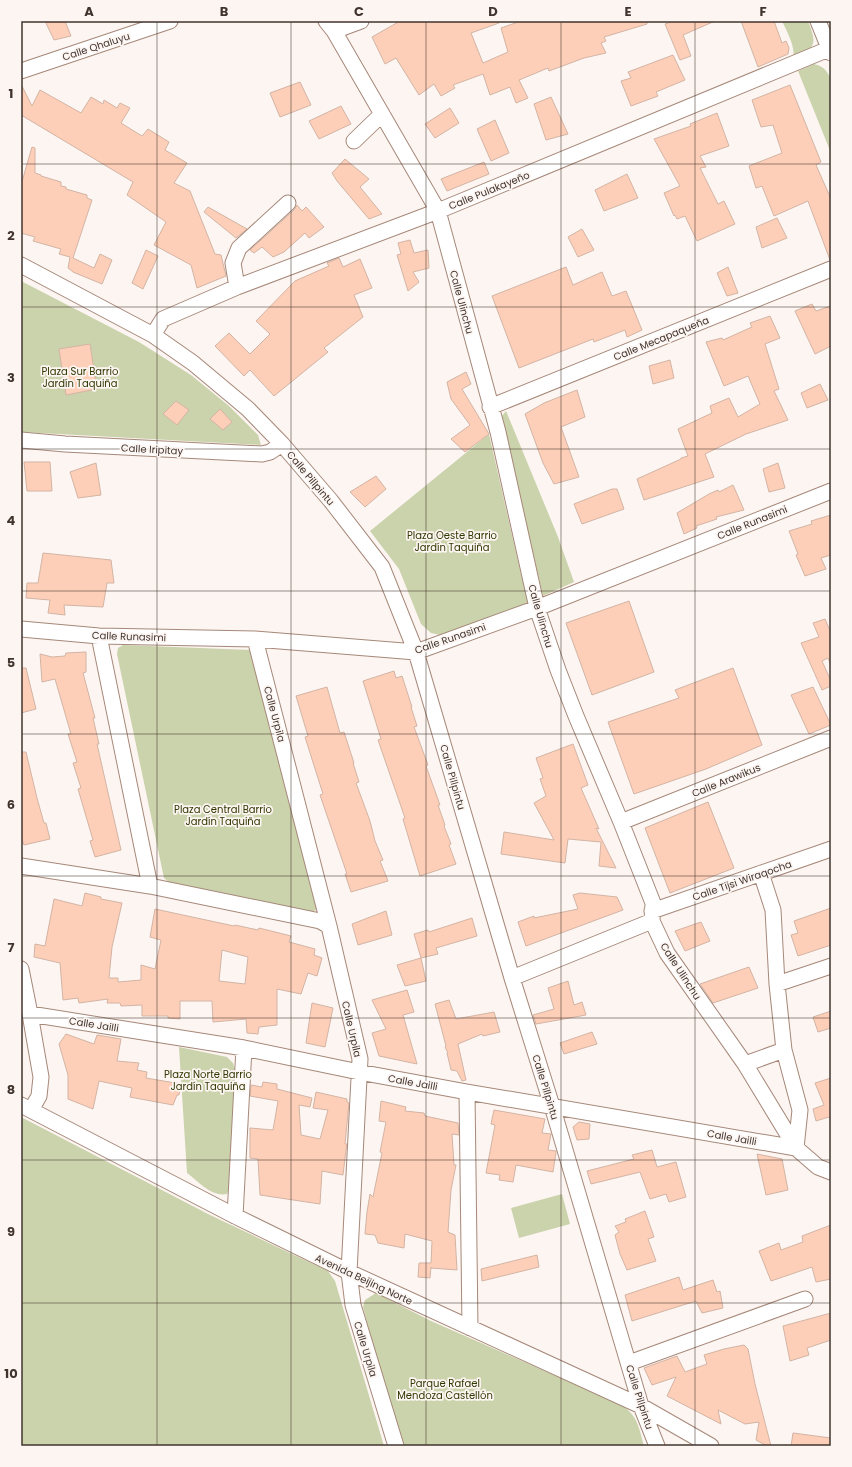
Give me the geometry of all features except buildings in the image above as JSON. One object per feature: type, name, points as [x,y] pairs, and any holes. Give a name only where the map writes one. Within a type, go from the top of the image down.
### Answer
[{"type":"street","name":"Calle Qhaluyu","points":[[21,71],[170,21]]},
{"type":"street","points":[[330,26],[361,21]]},
{"type":"street","points":[[818,21],[830,50]]},
{"type":"street","name":"Calle Ulinchu","points":[[330,26],[438,211],[498,432],[537,608],[558,670],[576,716],[621,822],[653,903],[652,916],[671,959],[745,1064],[796,1148],[818,1167],[831,1172]]},
{"type":"street","name":"Calle Pulakayeño","points":[[153,335],[163,318],[237,287],[438,211],[830,50]]},
{"type":"street","points":[[354,141],[382,114]]},
{"type":"street","points":[[237,287],[233,263],[239,248],[288,203]]},
{"type":"street","name":"Calle Pillpintu","points":[[21,265],[153,335],[193,363],[248,409],[282,444],[331,501],[382,566],[416,652],[512,978],[552,1106],[641,1406],[656,1446]]},
{"type":"street","name":"Calle Mecapaqueña","points":[[490,407],[831,269]]},
{"type":"street","name":"Calle Iripitay","points":[[21,440],[65,444],[262,454],[270,452],[282,444]]},
{"type":"street","name":"Calle Runasimi","points":[[21,629],[99,636],[255,640],[416,652],[537,608],[831,491]]},
{"type":"street","points":[[99,636],[150,886]]},
{"type":"street","name":"Calle Urpila","points":[[255,640],[329,926],[360,1059],[349,1272],[353,1305],[396,1446]]},
{"type":"street","name":"Calle Arawikus","points":[[621,822],[831,738]]},
{"type":"street","name":"Calle Tijsi Wiraqocha","points":[[512,978],[652,916],[761,873],[831,849]]},
{"type":"street","points":[[21,866],[150,886],[320,922],[329,926]]},
{"type":"street","points":[[761,873],[773,910],[777,984],[784,1050],[800,1110],[796,1148]]},
{"type":"street","points":[[777,984],[831,966]]},
{"type":"street","points":[[21,969],[41,1077],[39,1096],[26,1107]]},
{"type":"street","name":"Calle Jailli","points":[[30,1014],[244,1048],[359,1072],[467,1092],[796,1148]]},
{"type":"street","points":[[235,1216],[244,1048]]},
{"type":"street","points":[[745,1064],[784,1050]]},
{"type":"street","points":[[467,1092],[470,1328]]},
{"type":"street","name":"Avenida Beijing Norte","points":[[26,1107],[235,1216],[349,1272],[641,1406],[711,1446]]},
{"type":"street","points":[[629,1363],[805,1299]]},
{"type":"green space","points":[[782,21],[808,21],[811,29],[813,36],[812,45],[806,52],[793,59],[794,54],[792,45]]},
{"type":"green space","points":[[814,64],[825,70],[831,80],[831,153],[798,71]]},
{"type":"green space","name":"Plaza Sur Barrio Jardín Taquiña","points":[[21,281],[139,342],[191,375],[229,406],[258,435],[261,445],[21,432]]},
{"type":"green space","points":[[506,411],[558,537],[574,582],[543,596],[501,417]]},
{"type":"green space","name":"Plaza Oeste Barrio Jardín Taquiña","points":[[489,434],[528,601],[524,606],[440,635],[431,633],[421,624],[399,569],[370,531]]},
{"type":"green space","name":"Plaza Central Barrio Jardín Taquiña","points":[[123,645],[251,650],[318,908],[317,910],[307,911],[170,883],[164,878],[117,654],[118,648]]},
{"type":"green space","name":"Plaza Norte Barrio Jardín Taquiña","points":[[179,1047],[227,1057],[233,1063],[235,1069],[230,1187],[227,1194],[210,1191],[187,1173]]},
{"type":"green space","points":[[21,1117],[210,1215],[328,1271],[335,1281],[384,1446],[21,1446]]},
{"type":"green space","points":[[562,1194],[570,1224],[519,1238],[511,1208]]},
{"type":"green space","name":"Parque Rafael Mendoza Castellón","points":[[376,1293],[431,1321],[620,1404],[631,1413],[637,1422],[644,1446],[403,1446],[379,1369],[363,1307],[365,1300]]}]
